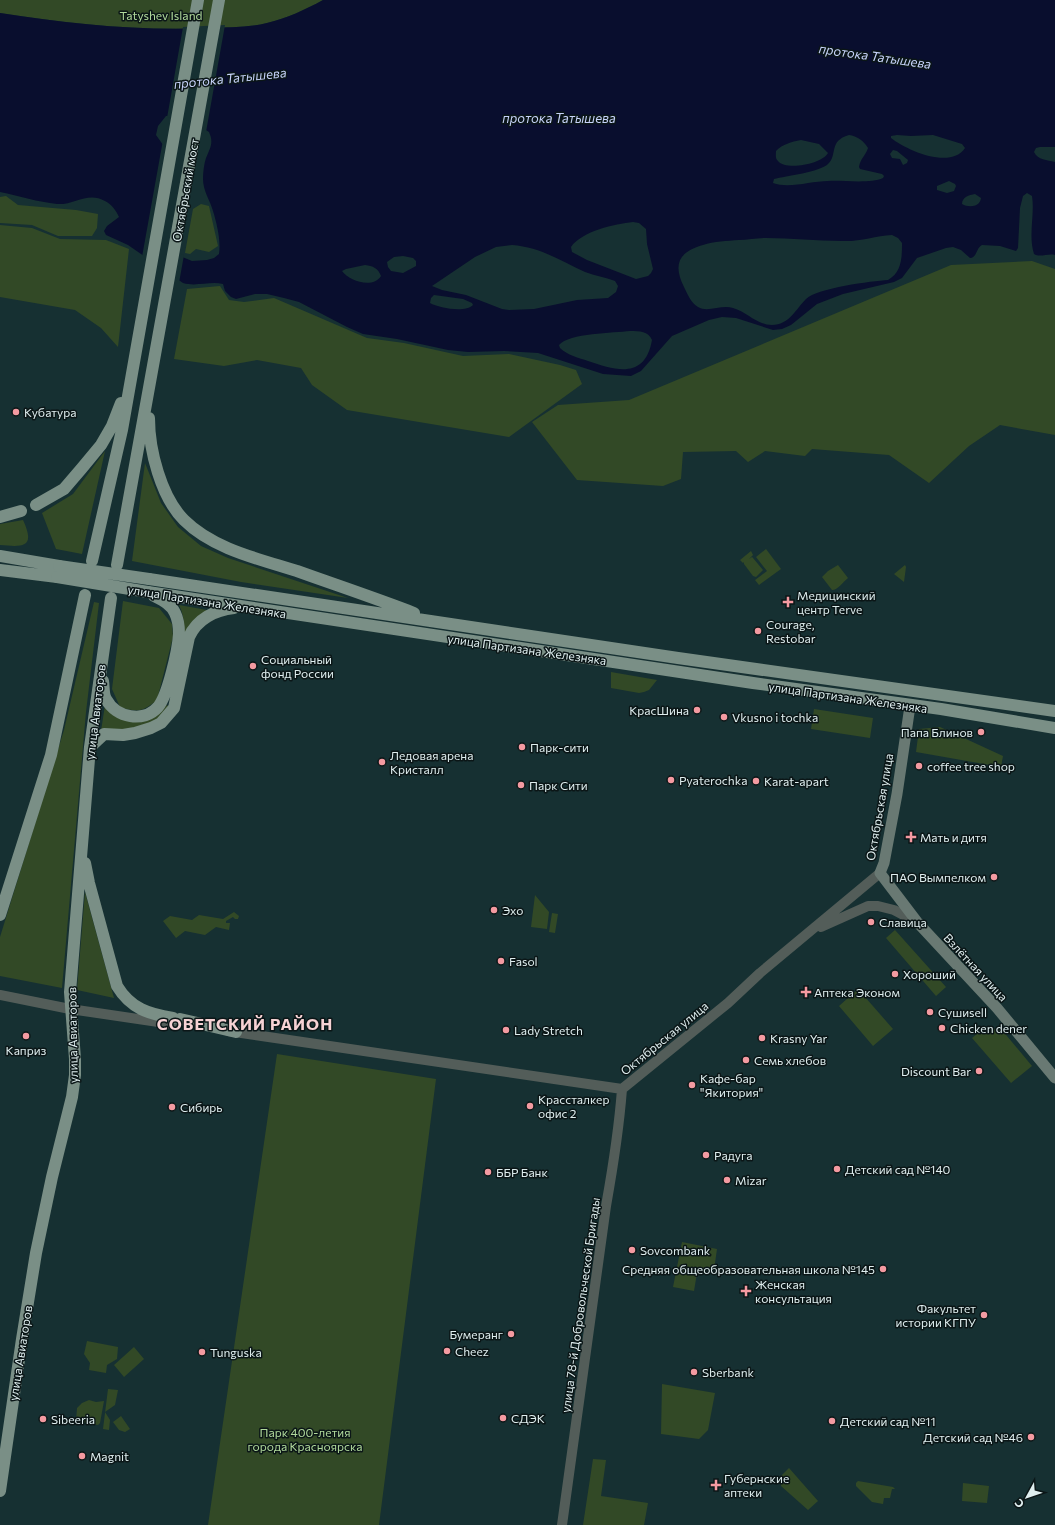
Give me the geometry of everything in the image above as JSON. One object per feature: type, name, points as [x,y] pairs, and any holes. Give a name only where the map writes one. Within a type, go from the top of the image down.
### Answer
[{"type":"main road","name":"Октябрьский мост","points":[[131,377],[198,0]]},
{"type":"main road","name":"Октябрьский мост","points":[[151,381],[219,0]]},
{"type":"main road","points":[[36,505],[64,488],[101,445],[112,426],[131,377]]},
{"type":"main road","points":[[92,561],[122,430],[131,377]]},
{"type":"main road","points":[[117,565],[151,381]]},
{"type":"main road","points":[[151,381],[149,438],[154,459],[171,501],[184,519],[203,535],[232,550],[374,598],[434,621]]},
{"type":"main road","points":[[0,517],[21,511]]},
{"type":"main road","name":"улица Партизана Железняка","points":[[0,556],[58,572],[148,592],[910,706],[941,709],[1055,728]]},
{"type":"main road","name":"улица Партизана Железняка","points":[[0,570],[58,572],[149,579],[693,660],[1055,711]]},
{"type":"main road","points":[[101,661],[104,693],[106,700],[112,707],[126,715],[135,717],[151,713],[158,707],[163,700],[169,682],[179,634],[179,626],[175,612],[169,605],[148,592]]},
{"type":"main road","points":[[0,915],[51,755],[85,595]]},
{"type":"main road","name":"улица Авиаторов","points":[[0,1491],[22,1340],[39,1241],[52,1177],[72,1097],[75,1075],[70,992],[90,747],[111,598]]},
{"type":"main road","points":[[90,747],[104,734],[123,735],[135,733],[161,723],[174,708],[189,637],[192,631],[200,622],[215,612],[247,606]]},
{"type":"main road","points":[[908,690],[910,706]]},
{"type":"main road","name":"Октябрьская улица","points":[[880,873],[884,863],[897,794],[910,706]]},
{"type":"main road","points":[[82,846],[88,883],[117,986],[127,999],[136,1006],[152,1014],[176,1022],[236,1032]]},
{"type":"main road","name":"Взлётная улица","points":[[880,873],[918,922],[997,1008],[1055,1078]]},
{"type":"street","name":"Октябрьская улица","points":[[236,1032],[622,1089],[728,1003],[760,973],[880,873]]},
{"type":"street","points":[[811,931],[868,906],[878,906],[894,910],[918,922]]},
{"type":"street","points":[[0,995],[70,1009],[176,1022]]},
{"type":"street","name":"улица 78-й Добровольческой Бригады","points":[[562,1525],[615,1151],[622,1089]]},
{"type":"green space","name":"Tatyshev Island","points":[[0,0],[323,0],[289,16],[260,25],[183,29],[104,26],[0,13]]},
{"type":"green space","points":[[6,196],[18,205],[76,210],[98,214],[97,228],[92,236],[58,236],[32,225],[0,223],[0,197]]},
{"type":"green space","points":[[201,204],[209,206],[218,246],[209,252],[196,249],[190,254],[185,253],[193,209]]},
{"type":"green space","points":[[0,225],[32,228],[60,239],[106,240],[129,249],[118,347],[101,328],[75,310],[0,297]]},
{"type":"green space","points":[[1032,261],[1055,269],[1055,435],[1000,425],[969,446],[929,483],[889,455],[812,449],[805,456],[765,451],[748,462],[736,451],[683,452],[681,479],[663,486],[577,480],[532,422],[558,405],[629,400],[951,265]]},
{"type":"green space","points":[[220,286],[229,300],[244,302],[274,298],[367,338],[404,343],[463,356],[509,354],[560,365],[576,370],[582,384],[509,437],[347,410],[312,385],[301,368],[257,360],[224,366],[174,359],[187,289]]},
{"type":"green space","points":[[105,451],[82,554],[56,549],[42,513],[73,494]]},
{"type":"green space","points":[[145,463],[161,503],[178,527],[201,546],[228,558],[348,598],[241,582],[132,561]]},
{"type":"green space","points":[[23,520],[27,529],[28,541],[25,544],[15,546],[0,545],[0,524]]},
{"type":"green space","points":[[766,549],[781,569],[759,585],[755,580],[767,571],[756,557]]},
{"type":"green space","points":[[751,551],[753,555],[749,559],[752,557],[763,570],[756,577],[753,576],[744,562],[743,563],[740,560]]},
{"type":"green space","points":[[838,565],[848,578],[832,590],[822,577]]},
{"type":"green space","points":[[905,565],[906,567],[904,582],[894,574]]},
{"type":"green space","points":[[123,601],[159,608],[172,624],[173,637],[157,700],[148,707],[140,710],[131,710],[120,707],[112,689]]},
{"type":"green space","points":[[94,602],[99,603],[86,712],[62,988],[0,976],[0,937],[64,730]]},
{"type":"green space","points":[[179,605],[207,610],[181,651],[184,622]]},
{"type":"green space","points":[[611,672],[657,680],[649,690],[639,693],[611,688]]},
{"type":"green space","points":[[105,705],[114,715],[156,714],[167,705],[169,707],[152,724],[131,729],[101,731]]},
{"type":"green space","points":[[814,709],[873,718],[870,738],[811,729]]},
{"type":"green space","points":[[940,727],[1003,756],[1001,767],[916,752],[919,729]]},
{"type":"green space","points":[[85,892],[114,998],[77,990]]},
{"type":"green space","points":[[535,895],[549,912],[547,929],[531,927]]},
{"type":"green space","points":[[234,912],[239,916],[238,919],[233,917],[226,921],[226,923],[230,923],[229,930],[216,927],[205,935],[185,931],[176,938],[163,921],[170,916],[192,920],[199,915],[223,919]]},
{"type":"green space","points":[[552,913],[558,914],[555,933],[549,932]]},
{"type":"green space","points":[[895,930],[946,987],[936,996],[886,938]]},
{"type":"green space","points":[[858,989],[893,1029],[873,1046],[839,1006]]},
{"type":"green space","points":[[984,1028],[1002,1030],[1032,1066],[1011,1083],[972,1038]]},
{"type":"green space","name":"Парк 400-летия города Красноярска","points":[[277,1054],[436,1079],[379,1525],[208,1525]]},
{"type":"green space","points":[[682,1242],[717,1249],[714,1270],[698,1267],[694,1291],[673,1287]]},
{"type":"green space","points":[[87,1341],[118,1347],[117,1359],[107,1365],[106,1373],[89,1370],[90,1363],[84,1354]]},
{"type":"green space","points":[[134,1347],[144,1359],[124,1377],[114,1365]]},
{"type":"green space","points":[[662,1384],[715,1393],[708,1430],[699,1439],[661,1434]]},
{"type":"green space","points":[[108,1389],[118,1390],[115,1405],[105,1412]]},
{"type":"green space","points":[[89,1400],[96,1402],[104,1401],[100,1423],[98,1425],[76,1421],[77,1408],[82,1403]]},
{"type":"green space","points":[[105,1412],[110,1420],[109,1430],[103,1429]]},
{"type":"green space","points":[[121,1416],[130,1429],[125,1432],[119,1430],[113,1422]]},
{"type":"green space","points":[[593,1459],[606,1460],[601,1496],[648,1503],[644,1525],[583,1525]]},
{"type":"green space","points":[[789,1468],[818,1501],[808,1510],[781,1486],[781,1476]]},
{"type":"green space","points":[[858,1481],[893,1487],[895,1489],[892,1489],[890,1498],[884,1498],[883,1504],[872,1502],[856,1486]]},
{"type":"green space","points":[[963,1483],[989,1486],[987,1503],[962,1501]]},
{"type":"water","name":"протока Татышева","points":[[323,0],[1055,0],[1055,147],[1040,147],[1036,148],[1034,152],[1040,158],[1055,162],[1055,255],[1039,256],[1034,254],[1032,247],[1033,203],[1032,196],[1027,193],[1023,196],[1020,208],[1018,248],[1016,251],[1000,246],[982,245],[974,256],[970,258],[961,250],[953,247],[946,248],[917,258],[902,278],[894,282],[843,294],[817,304],[791,325],[782,329],[773,330],[736,318],[722,317],[709,320],[672,336],[641,371],[631,376],[603,374],[538,353],[504,351],[468,352],[448,350],[397,339],[363,334],[299,302],[267,294],[255,294],[236,299],[231,297],[225,291],[223,284],[183,283],[128,245],[106,235],[104,231],[107,226],[119,217],[109,204],[99,198],[93,197],[70,203],[57,204],[0,192],[0,13],[104,26],[183,29],[245,27],[260,25],[289,16]],"holes":[[[182,115],[209,132],[211,142],[203,171],[203,183],[212,207],[219,238],[219,254],[214,258],[192,261],[168,251],[155,234],[166,149],[156,135],[158,126],[166,116]],[[849,135],[860,139],[868,148],[859,167],[860,169],[882,174],[884,176],[883,178],[871,181],[821,181],[793,185],[779,185],[773,183],[774,179],[824,167],[833,157],[836,144],[842,138]],[[897,135],[933,135],[962,144],[965,148],[958,154],[950,157],[939,158],[928,156],[907,148],[891,138],[891,136]],[[801,140],[819,144],[828,153],[824,157],[812,163],[788,166],[782,164],[776,159],[776,151],[784,145]],[[893,150],[897,151],[908,160],[907,163],[903,165],[900,159],[892,158],[890,154]],[[949,181],[955,184],[956,186],[954,191],[947,193],[937,190],[937,186]],[[975,194],[981,198],[979,203],[974,206],[962,204],[963,200],[968,196]],[[633,222],[639,223],[646,229],[647,244],[653,269],[651,273],[648,276],[636,279],[587,260],[572,252],[571,247],[576,241],[599,229],[617,224]],[[892,235],[898,238],[902,243],[902,254],[899,268],[893,277],[888,280],[833,288],[812,295],[806,299],[792,316],[778,324],[772,325],[762,323],[738,310],[729,307],[706,309],[698,307],[688,296],[679,272],[680,260],[688,251],[721,241],[763,238],[823,241],[861,240]],[[512,245],[522,246],[541,252],[585,272],[615,281],[618,286],[616,292],[608,298],[577,300],[534,309],[509,310],[502,309],[466,295],[442,290],[432,286],[475,257],[496,247]],[[403,256],[413,258],[416,261],[416,266],[403,273],[391,271],[387,262],[394,257]],[[365,265],[375,268],[381,276],[377,280],[367,283],[355,280],[345,275],[342,271]],[[434,295],[463,299],[472,303],[473,305],[464,309],[452,309],[430,303],[431,298]],[[640,331],[646,333],[652,340],[648,353],[643,361],[628,369],[619,369],[599,365],[570,354],[560,348],[559,345],[572,338],[603,333]]]},
{"type":"pier","points":[[225,25],[206,132],[182,117],[167,118],[183,27]]},
{"type":"pier","points":[[163,140],[168,148],[157,234],[169,249],[184,255],[179,283],[142,257]]},
{"type":"place","name":"Кубатура","points":[[16,412]]},
{"type":"place","name":"Медицинский центр Terve","points":[[788,602]]},
{"type":"place","name":"Сourage, Restobar","points":[[758,631]]},
{"type":"place","name":"Социальный фонд России","points":[[253,666]]},
{"type":"place","name":"КрасШина","points":[[697,710]]},
{"type":"place","name":"Vkusno i tochka","points":[[724,717]]},
{"type":"place","name":"Папа Блинов","points":[[981,732]]},
{"type":"place","name":"Парк-сити","points":[[522,747]]},
{"type":"place","name":"Ледовая арена Кристалл","points":[[382,762]]},
{"type":"place","name":"coffee tree shop","points":[[919,766]]},
{"type":"place","name":"Pyaterochka","points":[[671,780]]},
{"type":"place","name":"Karat-apart","points":[[756,781]]},
{"type":"place","name":"Парк Сити","points":[[521,785]]},
{"type":"place","name":"Мать и дитя","points":[[911,837]]},
{"type":"place","name":"ПАО Вымпелком","points":[[994,877]]},
{"type":"place","name":"Эхо","points":[[494,910]]},
{"type":"place","name":"Славица","points":[[871,922]]},
{"type":"place","name":"Fasol","points":[[501,961]]},
{"type":"place","name":"Хороший","points":[[895,974]]},
{"type":"place","name":"Аптека Эконом","points":[[806,992]]},
{"type":"place","name":"Сушиsell","points":[[930,1012]]},
{"type":"place","name":"Chicken dener","points":[[942,1028]]},
{"type":"place","name":"Lady Stretch","points":[[506,1030]]},
{"type":"place","name":"Каприз","points":[[26,1036]]},
{"type":"place","name":"Krasny Yar","points":[[762,1038]]},
{"type":"place","name":"Семь хлебов","points":[[746,1060]]},
{"type":"place","name":"Discount Bar","points":[[979,1071]]},
{"type":"place","name":"Кафе-бар \"Якитория\"","points":[[692,1085]]},
{"type":"place","name":"Крассталкер офис 2","points":[[530,1106]]},
{"type":"place","name":"Сибирь","points":[[172,1107]]},
{"type":"place","name":"Радуга","points":[[706,1155]]},
{"type":"place","name":"Детский сад №140","points":[[837,1169]]},
{"type":"place","name":"ББР Банк","points":[[488,1172]]},
{"type":"place","name":"Mizar","points":[[727,1180]]},
{"type":"place","name":"Sovcombank","points":[[632,1250]]},
{"type":"place","name":"Средняя общеобразовательная школа №145","points":[[883,1269]]},
{"type":"place","name":"Женская консультация","points":[[746,1291]]},
{"type":"place","name":"Факультет истории КГПУ","points":[[984,1315]]},
{"type":"place","name":"Бумеранг","points":[[511,1334]]},
{"type":"place","name":"Cheez","points":[[447,1351]]},
{"type":"place","name":"Tunguska","points":[[202,1352]]},
{"type":"place","name":"Sberbank","points":[[694,1372]]},
{"type":"place","name":"СДЭК","points":[[503,1418]]},
{"type":"place","name":"Sibeeria","points":[[43,1419]]},
{"type":"place","name":"Детский сад №11","points":[[832,1421]]},
{"type":"place","name":"Детский сад №46","points":[[1031,1437]]},
{"type":"place","name":"Magnit","points":[[82,1456]]},
{"type":"place","name":"Губернские аптеки","points":[[716,1485]]},
{"type":"district","name":"СОВЕТСКИЙ РАЙОН","points":[[245,1023]]}]
